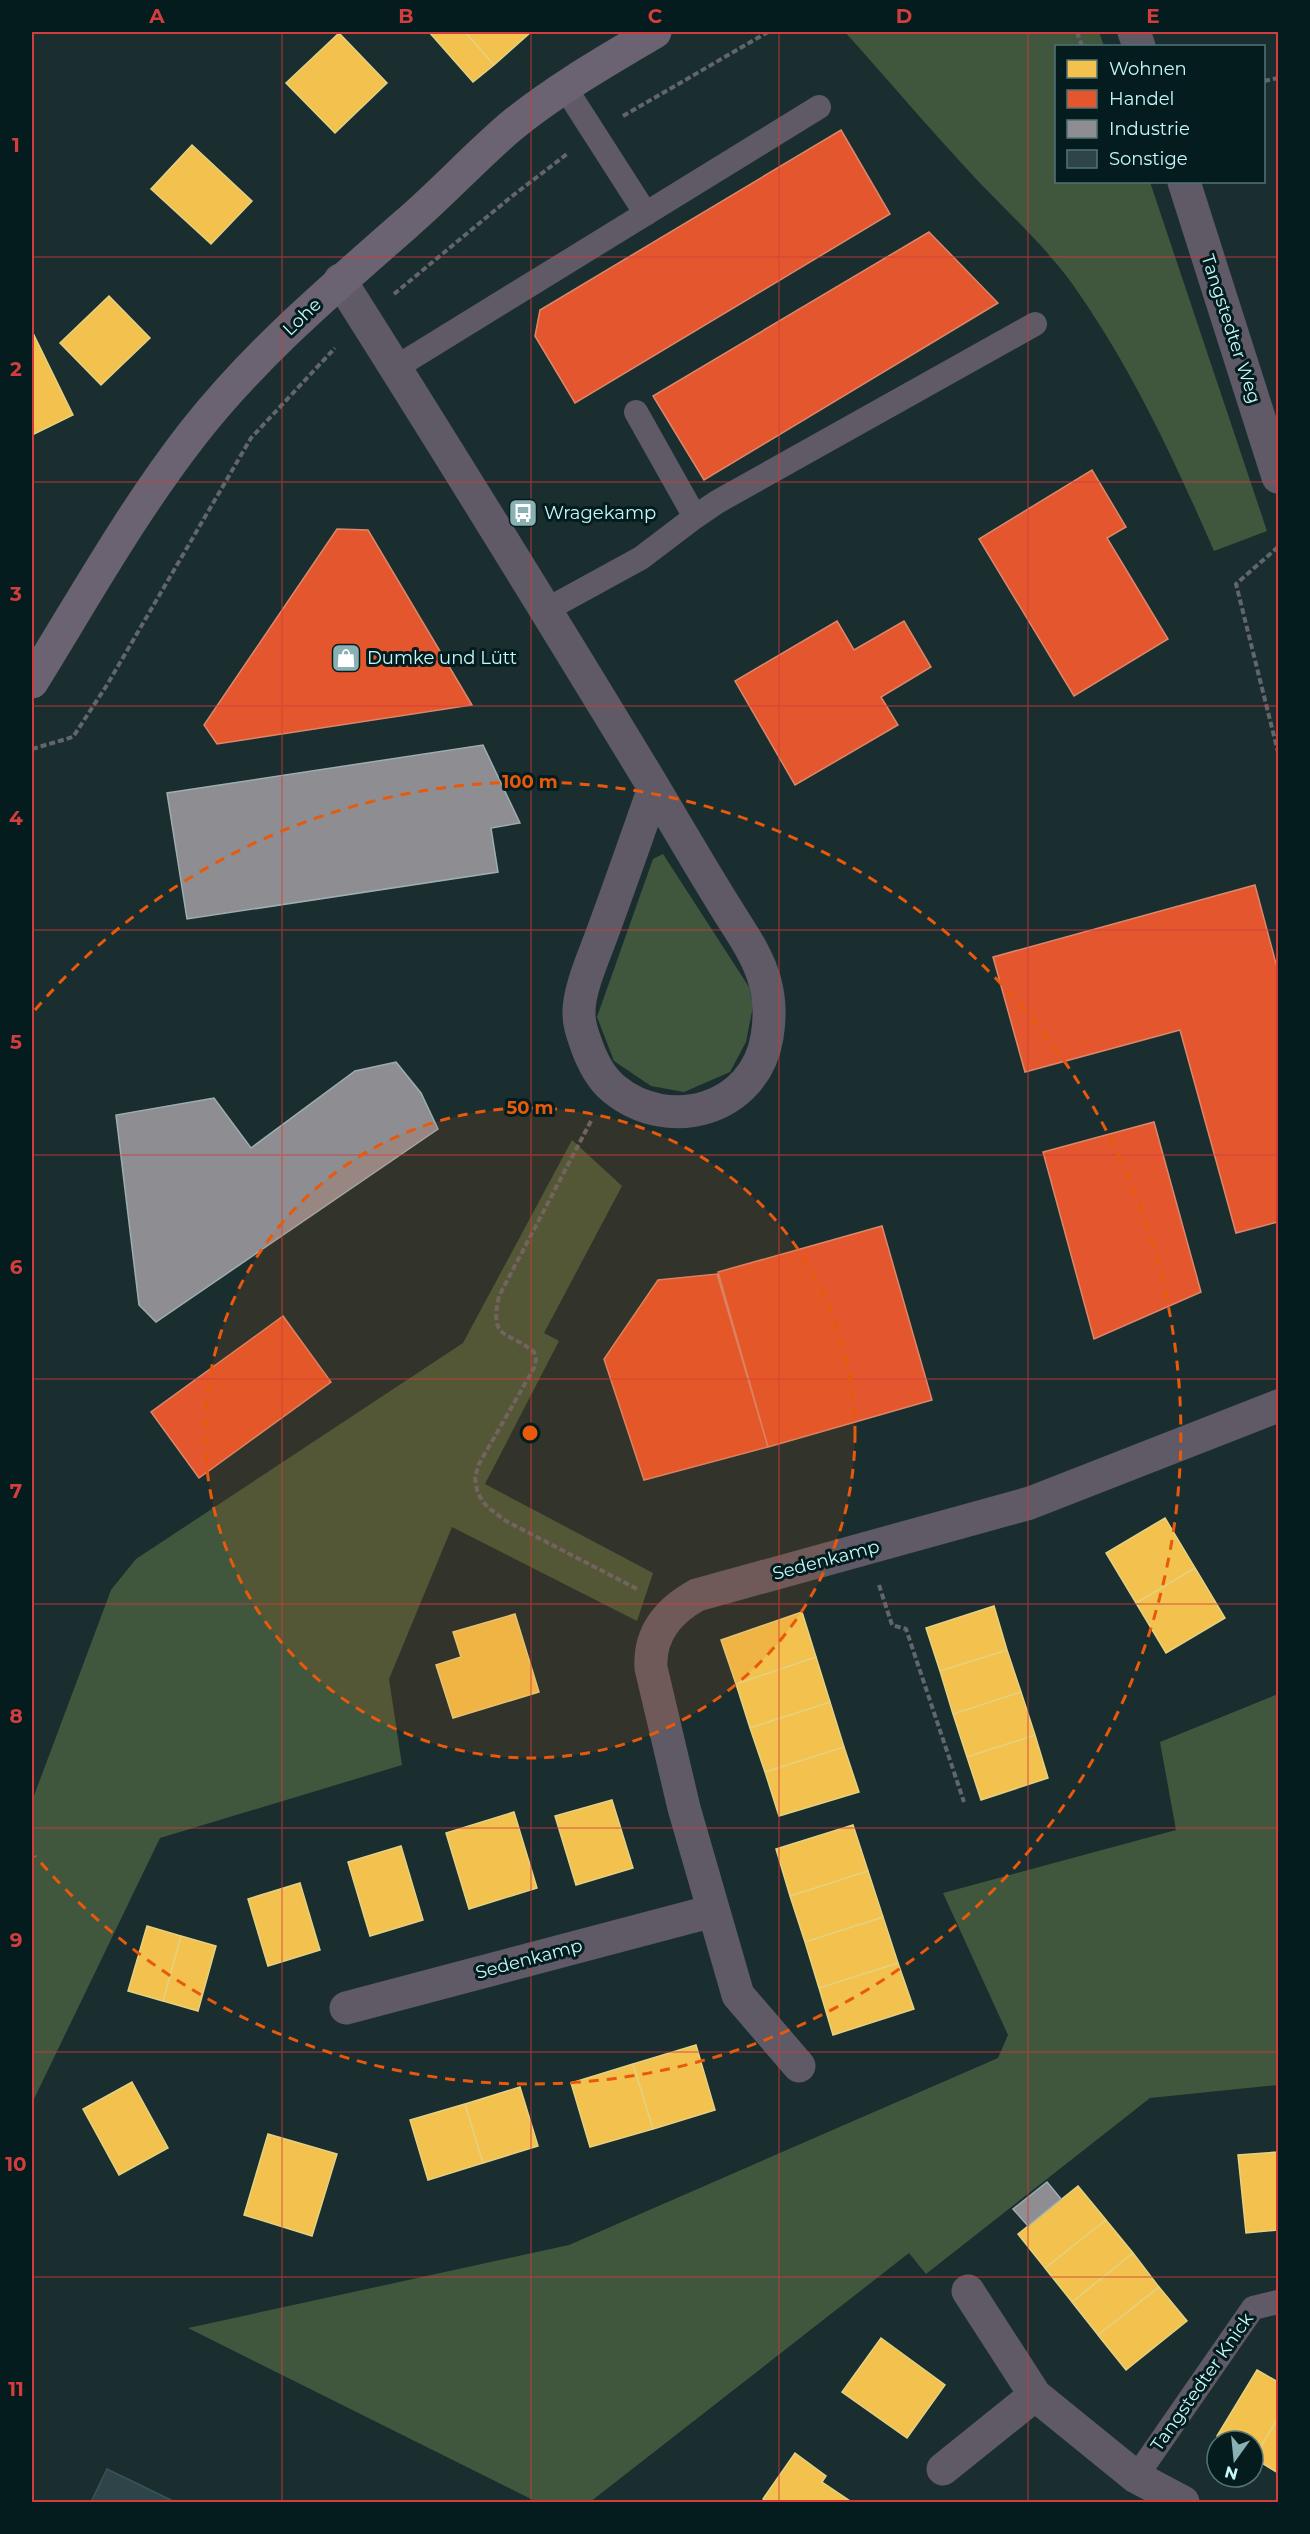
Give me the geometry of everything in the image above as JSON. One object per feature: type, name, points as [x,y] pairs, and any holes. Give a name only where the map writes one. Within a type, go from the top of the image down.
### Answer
[{"type":"main road","name":"Lohe","points":[[32,682],[134,518],[194,432],[249,367],[340,280],[408,223],[512,126],[564,86],[656,32]]},
{"type":"street","name":"Tangstedter Weg","points":[[1184,183],[1278,477]]},
{"type":"street","points":[[340,280],[546,610],[654,788],[757,960],[769,996],[770,1020],[765,1050],[759,1064],[740,1089],[721,1102],[704,1109],[680,1112],[637,1103],[613,1088],[591,1059],[581,1030],[578,1012],[590,968],[654,788]]},
{"type":"street","name":"Sedenkamp","points":[[800,2066],[738,1995],[713,1911],[684,1808],[651,1668],[650,1654],[653,1642],[668,1615],[697,1595],[1030,1503],[1278,1407]]},
{"type":"street","name":"Sedenkamp","points":[[346,2008],[713,1911]]},
{"type":"street","points":[[968,2291],[1035,2396],[1136,2476],[1183,2502]]},
{"type":"street","points":[[943,2469],[1035,2396]]},
{"type":"lane","points":[[564,86],[646,214]]},
{"type":"lane","points":[[395,368],[819,107]]},
{"type":"lane","points":[[546,610],[641,558],[717,502],[1035,324]]},
{"type":"lane","points":[[636,412],[695,516]]},
{"type":"lane","name":"Tangstedter Knick","points":[[1136,2476],[1253,2308],[1278,2302]]},
{"type":"path","points":[[1278,547],[1236,584],[1278,752]]},
{"type":"path","points":[[613,1088],[577,1145],[499,1296],[496,1319],[501,1334],[527,1346],[534,1352],[536,1359],[534,1368],[479,1464],[475,1477],[482,1501],[506,1521],[637,1588],[668,1615]]},
{"type":"path","points":[[868,1548],[892,1625],[906,1629],[964,1802]]},
{"type":"green space","points":[[845,32],[1099,32],[1104,45],[1055,45],[1055,183],[1150,183],[1267,531],[1214,551],[1166,445],[1111,343],[1090,310],[1058,265],[944,144]]},
{"type":"green space","points":[[663,854],[749,987],[753,1006],[746,1042],[730,1072],[684,1092],[651,1086],[614,1061],[597,1017],[653,859]]},
{"type":"green space","points":[[572,1140],[622,1186],[544,1333],[559,1341],[485,1484],[653,1573],[637,1621],[452,1527],[389,1679],[402,1765],[160,1838],[32,2103],[32,1801],[111,1590],[136,1559],[463,1343]]},
{"type":"green space","points":[[1278,1694],[1278,2085],[1150,2098],[926,2274],[909,2253],[590,2502],[537,2502],[188,2328],[569,2245],[998,2058],[1008,2035],[943,1893],[1176,1830],[1160,1742]]},
{"type":"building: Wohnen","points":[[429,32],[465,32],[494,65],[473,82]]},
{"type":"building: Wohnen","points":[[465,32],[531,32],[494,65]]},
{"type":"building: Wohnen","points":[[339,33],[387,83],[335,133],[286,83]]},
{"type":"building: Wohnen","points":[[192,145],[252,201],[211,244],[151,189]]},
{"type":"building: Wohnen","points":[[109,296],[150,338],[101,385],[60,343]]},
{"type":"building: Wohnen","points":[[32,331],[73,415],[32,435]]},
{"type":"building: Wohnen","points":[[1165,1518],[1195,1568],[1136,1603],[1106,1553]]},
{"type":"building: Wohnen","points":[[1195,1568],[1225,1618],[1166,1653],[1136,1603]]},
{"type":"building: Wohnen","points":[[994,1606],[1007,1650],[940,1671],[926,1628]]},
{"type":"building: Wohnen","points":[[802,1612],[816,1657],[736,1684],[721,1640]]},
{"type":"building: Wohnen","points":[[515,1614],[539,1692],[453,1718],[436,1665],[461,1657],[453,1632]]},
{"type":"building: Wohnen","points":[[1007,1650],[1021,1692],[953,1714],[940,1671]]},
{"type":"building: Wohnen","points":[[816,1657],[830,1702],[750,1728],[736,1684]]},
{"type":"building: Wohnen","points":[[1021,1692],[1035,1735],[967,1757],[953,1714]]},
{"type":"building: Wohnen","points":[[830,1702],[844,1747],[765,1772],[750,1728]]},
{"type":"building: Wohnen","points":[[1035,1735],[1048,1778],[981,1800],[967,1757]]},
{"type":"building: Wohnen","points":[[844,1747],[859,1792],[779,1816],[765,1772]]},
{"type":"building: Wohnen","points":[[612,1800],[633,1868],[576,1885],[555,1816]]},
{"type":"building: Wohnen","points":[[514,1812],[537,1888],[469,1909],[446,1833]]},
{"type":"building: Wohnen","points":[[853,1825],[868,1871],[790,1896],[776,1849]]},
{"type":"building: Wohnen","points":[[401,1846],[423,1920],[370,1936],[348,1862]]},
{"type":"building: Wohnen","points":[[868,1871],[883,1917],[805,1942],[790,1896]]},
{"type":"building: Wohnen","points":[[300,1883],[320,1950],[268,1966],[248,1899]]},
{"type":"building: Wohnen","points":[[883,1917],[898,1963],[819,1988],[805,1942]]},
{"type":"building: Wohnen","points":[[147,1926],[181,1936],[163,2001],[128,1991]]},
{"type":"building: Wohnen","points":[[181,1936],[216,1946],[198,2011],[163,2001]]},
{"type":"building: Wohnen","points":[[898,1963],[914,2009],[833,2035],[819,1988]]},
{"type":"building: Wohnen","points":[[696,2045],[715,2110],[653,2129],[633,2064]]},
{"type":"building: Wohnen","points":[[633,2064],[653,2129],[590,2147],[571,2083]]},
{"type":"building: Wohnen","points":[[132,2082],[168,2148],[119,2175],[83,2109]]},
{"type":"building: Wohnen","points":[[520,2087],[538,2146],[483,2163],[465,2104]]},
{"type":"building: Wohnen","points":[[465,2104],[483,2163],[428,2180],[410,2120]]},
{"type":"building: Wohnen","points":[[268,2134],[337,2154],[312,2236],[244,2215]]},
{"type":"building: Wohnen","points":[[1278,2152],[1278,2230],[1246,2233],[1238,2155]]},
{"type":"building: Wohnen","points":[[1078,2186],[1106,2220],[1045,2268],[1018,2234]]},
{"type":"building: Wohnen","points":[[1106,2220],[1133,2253],[1072,2302],[1045,2268]]},
{"type":"building: Wohnen","points":[[1133,2253],[1159,2287],[1098,2335],[1072,2302]]},
{"type":"building: Wohnen","points":[[1159,2287],[1187,2321],[1126,2370],[1098,2335]]},
{"type":"building: Wohnen","points":[[881,2338],[945,2385],[907,2438],[842,2392]]},
{"type":"building: Wohnen","points":[[1257,2370],[1278,2382],[1278,2418],[1265,2440],[1265,2429],[1221,2429]]},
{"type":"building: Wohnen","points":[[1278,2418],[1278,2473],[1265,2465],[1265,2440]]},
{"type":"building: Wohnen","points":[[795,2453],[826,2476],[822,2482],[850,2501],[769,2502],[763,2499]]},
{"type":"building: Handel","points":[[841,130],[890,214],[575,403],[535,336],[540,310]]},
{"type":"building: Handel","points":[[929,232],[998,303],[704,480],[653,396]]},
{"type":"building: Handel","points":[[1092,470],[1126,527],[1107,538],[1168,639],[1074,696],[979,539]]},
{"type":"building: Handel","name":"Dumke und Lütt","points":[[337,529],[368,530],[472,705],[217,744],[204,725]]},
{"type":"building: Handel","points":[[837,621],[854,650],[904,621],[931,667],[881,697],[898,725],[795,785],[735,681]]},
{"type":"building: Handel","points":[[1255,885],[1278,971],[1278,1222],[1236,1233],[1180,1030],[1025,1072],[993,957]]},
{"type":"building: Handel","points":[[1154,1122],[1201,1292],[1094,1339],[1043,1152]]},
{"type":"building: Handel","points":[[882,1226],[932,1400],[768,1447],[718,1272]]},
{"type":"building: Handel","points":[[717,1274],[768,1447],[644,1480],[604,1359],[658,1280]]},
{"type":"building: Handel","points":[[283,1316],[331,1382],[199,1478],[151,1412]]},
{"type":"building: Industrie","points":[[483,745],[520,823],[491,828],[498,872],[187,919],[167,793]]},
{"type":"building: Industrie","points":[[396,1062],[421,1093],[438,1129],[156,1322],[139,1305],[116,1115],[214,1098],[251,1148],[355,1071]]},
{"type":"building: Industrie","points":[[1047,2182],[1061,2199],[1028,2226],[1013,2209]]},
{"type":"building: Sonstige","points":[[107,2469],[175,2502],[91,2502]]},
{"type":"place","name":"Wragekamp","points":[[523,513]]},
{"type":"place","name":"Dumke und Lütt","points":[[346,658]]}]
